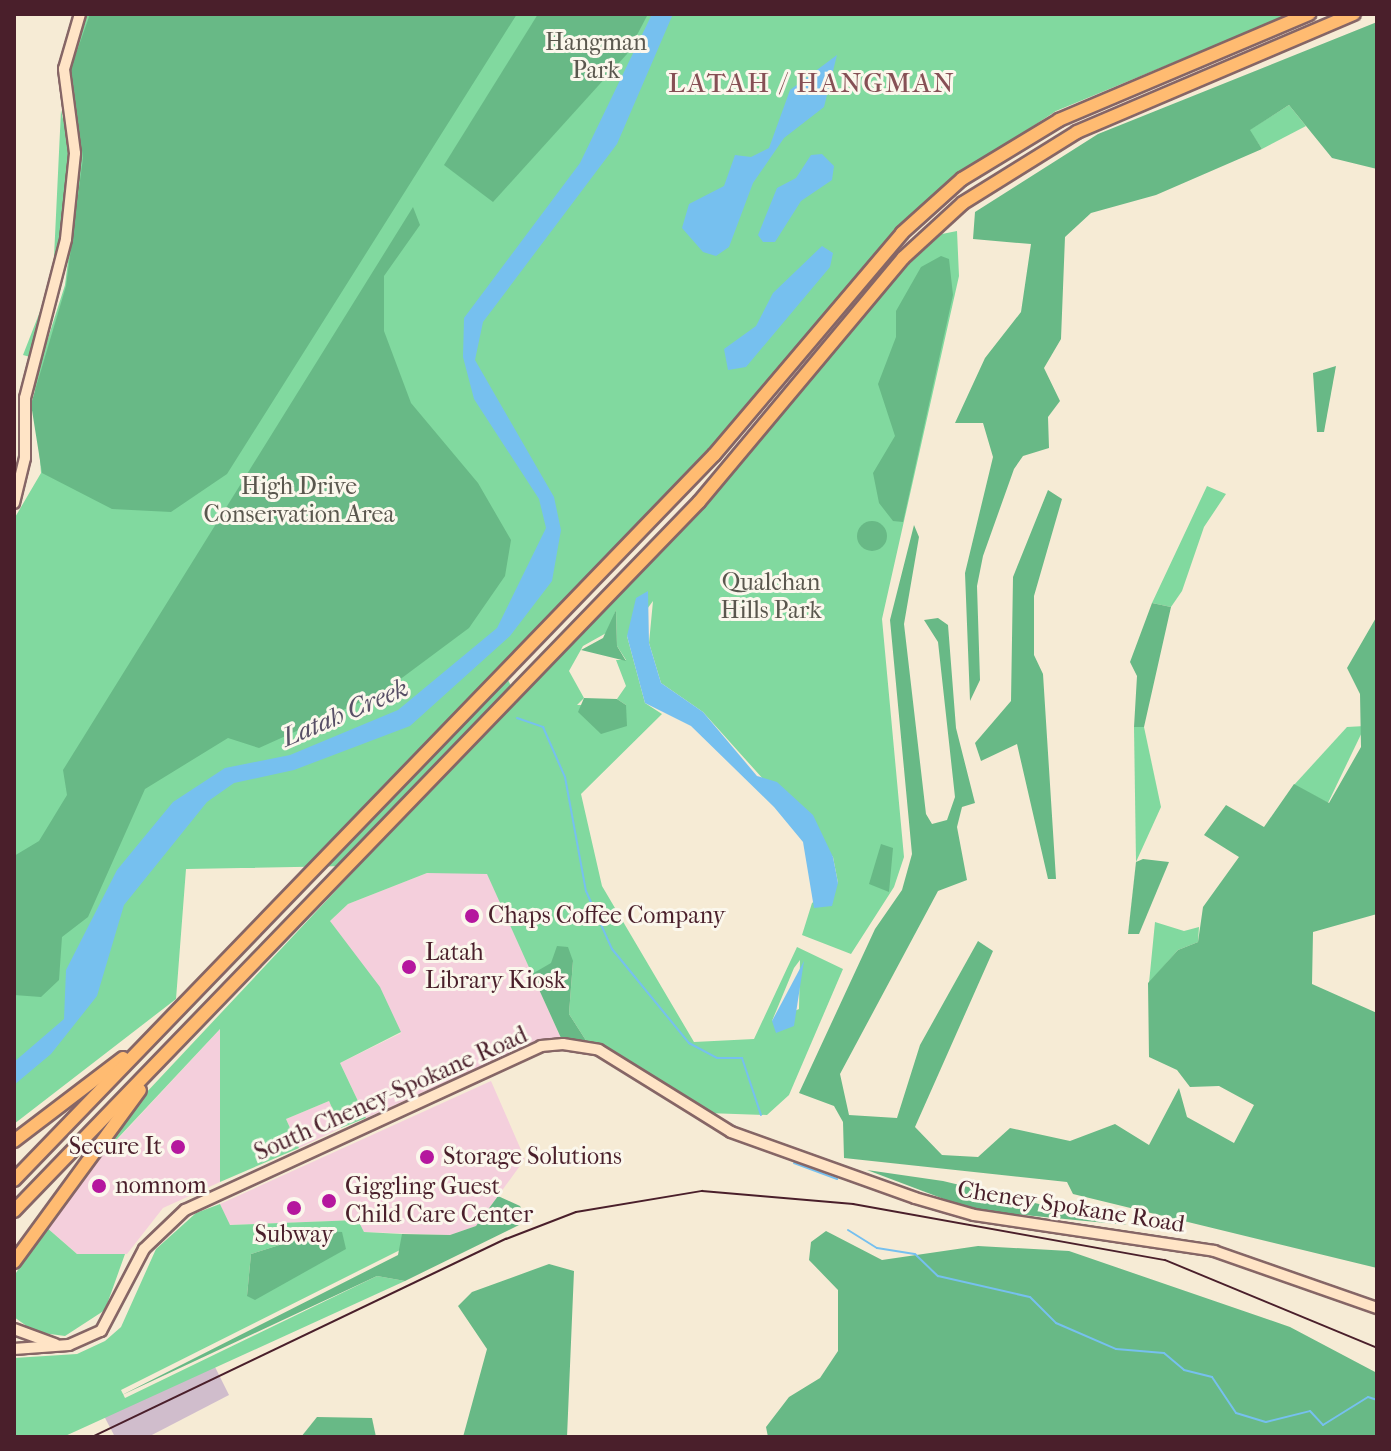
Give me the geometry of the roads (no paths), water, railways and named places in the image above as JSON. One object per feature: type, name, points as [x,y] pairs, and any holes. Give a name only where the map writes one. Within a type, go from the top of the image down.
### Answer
[{"type":"highway","points":[[14,1180],[714,455],[860,279],[942,197],[1059,120],[1309,14]]},
{"type":"highway","points":[[14,1211],[699,502],[903,258],[963,203],[1077,132],[1354,14]]},
{"type":"highway","points":[[14,1141],[160,1029]]},
{"type":"highway","points":[[14,1262],[173,1046]]},
{"type":"main road","points":[[14,503],[25,458],[25,398],[66,239],[75,153],[64,69],[80,14]]},
{"type":"main road","name":"South Cheney-Spokane Road","points":[[14,1349],[60,1346],[108,1324],[144,1249],[176,1215],[541,1046],[599,1050],[700,1117],[831,1167]]},
{"type":"main road","name":"Cheney Spokane Road","points":[[831,1167],[974,1215],[1214,1251],[1377,1308]]},
{"type":"main road","points":[[14,1329],[60,1346]]},
{"type":"water","points":[[652,14],[673,14],[617,144],[483,322],[475,360],[554,497],[561,530],[552,581],[510,636],[410,726],[294,770],[234,783],[207,802],[124,905],[97,996],[51,1054],[14,1085],[14,1062],[64,1019],[66,970],[117,870],[173,802],[225,768],[290,755],[398,710],[497,628],[546,528],[539,499],[474,399],[463,357],[464,318],[580,163]]},
{"type":"water","points":[[837,55],[824,107],[784,138],[753,183],[729,247],[716,256],[703,252],[682,228],[689,204],[724,186],[735,155],[751,157],[769,148],[790,90]]},
{"type":"water","points":[[822,154],[834,166],[832,180],[801,201],[775,242],[763,242],[758,235],[777,188],[796,178],[811,155]]},
{"type":"water","points":[[822,246],[833,253],[830,267],[746,367],[728,370],[724,349],[756,326],[773,293]]},
{"type":"water","points":[[648,591],[649,643],[661,683],[703,712],[757,776],[777,782],[813,815],[833,857],[838,883],[832,906],[814,908],[803,842],[774,807],[691,726],[645,703],[627,636],[636,598]]},
{"type":"water","points":[[804,961],[794,1026],[776,1033],[772,1021]]},
{"type":"waterway","points":[[517,718],[543,727],[565,777],[586,891],[612,949],[689,1043],[717,1058],[742,1058],[761,1115]]},
{"type":"waterway","points":[[794,1163],[837,1179]]},
{"type":"waterway","points":[[848,1230],[877,1248],[915,1254],[938,1276],[1030,1297],[1056,1323],[1116,1349],[1164,1353],[1184,1370],[1212,1377],[1236,1413],[1266,1422],[1310,1411],[1323,1425],[1368,1397],[1377,1400]]},
{"type":"railway","points":[[92,1437],[506,1239],[576,1212],[702,1191],[853,1204],[1165,1260],[1377,1348]]},
{"type":"place","name":"Chaps Coffee Company","points":[[472,916]]},
{"type":"place","name":"Latah Library Kiosk","points":[[409,967]]},
{"type":"place","name":"Secure It","points":[[178,1147]]},
{"type":"place","name":"Storage Solutions","points":[[427,1157]]},
{"type":"place","name":"nomnom","points":[[99,1186]]},
{"type":"place","name":"Giggling Guest Child Care Center","points":[[329,1201]]},
{"type":"place","name":"Subway","points":[[294,1208]]},
{"type":"district","name":"LATAH / HANGMAN","points":[[812,83]]},
{"type":"park label","name":"Hangman Park","points":[[596,57]]},
{"type":"park label","name":"High Drive Conservation Area","points":[[299,501]]},
{"type":"park label","name":"Qualchan Hills Park","points":[[771,597]]},
{"type":"water label","name":"Latah Creek","points":[[345,713]]}]
